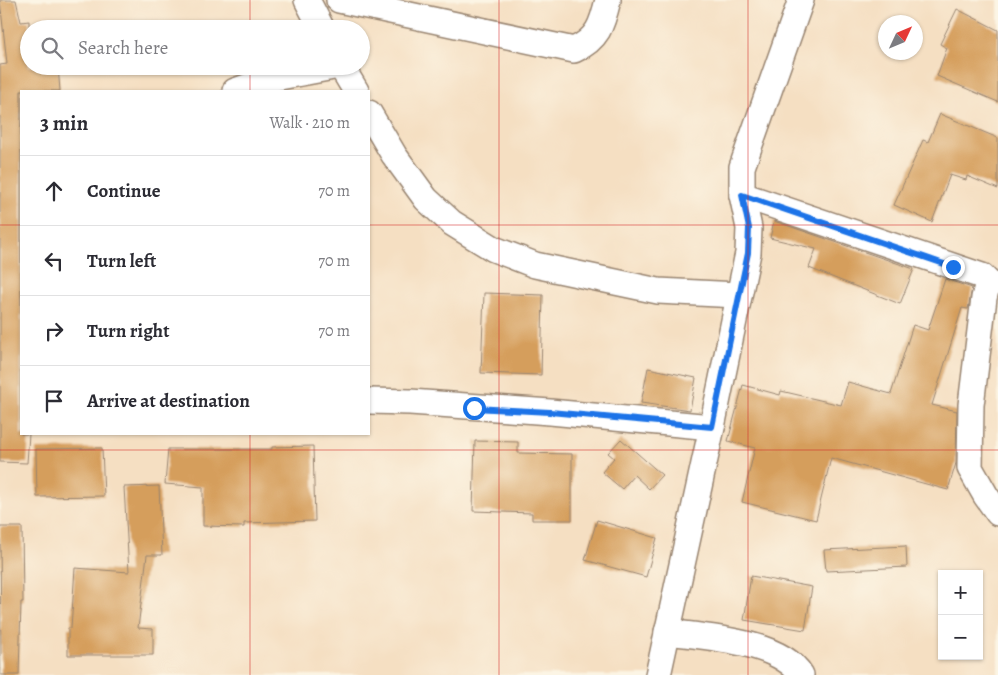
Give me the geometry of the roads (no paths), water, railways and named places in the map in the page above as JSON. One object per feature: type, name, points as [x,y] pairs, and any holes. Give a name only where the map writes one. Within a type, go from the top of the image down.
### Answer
[{"type":"street","points":[[307,0],[317,20]]},
{"type":"street","points":[[339,0],[574,50],[585,45],[598,32],[608,0]]},
{"type":"street","points":[[658,675],[748,253],[749,228],[742,195],[742,167],[801,0]]},
{"type":"street","points":[[238,90],[269,79],[291,75]]},
{"type":"street","points":[[346,75],[355,90]]},
{"type":"street","points":[[370,115],[394,155],[426,199],[452,223],[494,249],[535,265],[658,291],[738,296]]},
{"type":"street","points":[[742,195],[982,276],[988,282],[971,406],[970,468],[986,496],[998,512]]},
{"type":"street","points":[[370,401],[550,412],[712,427]]},
{"type":"street","points":[[667,632],[725,639],[772,652],[796,667],[801,675]]}]
